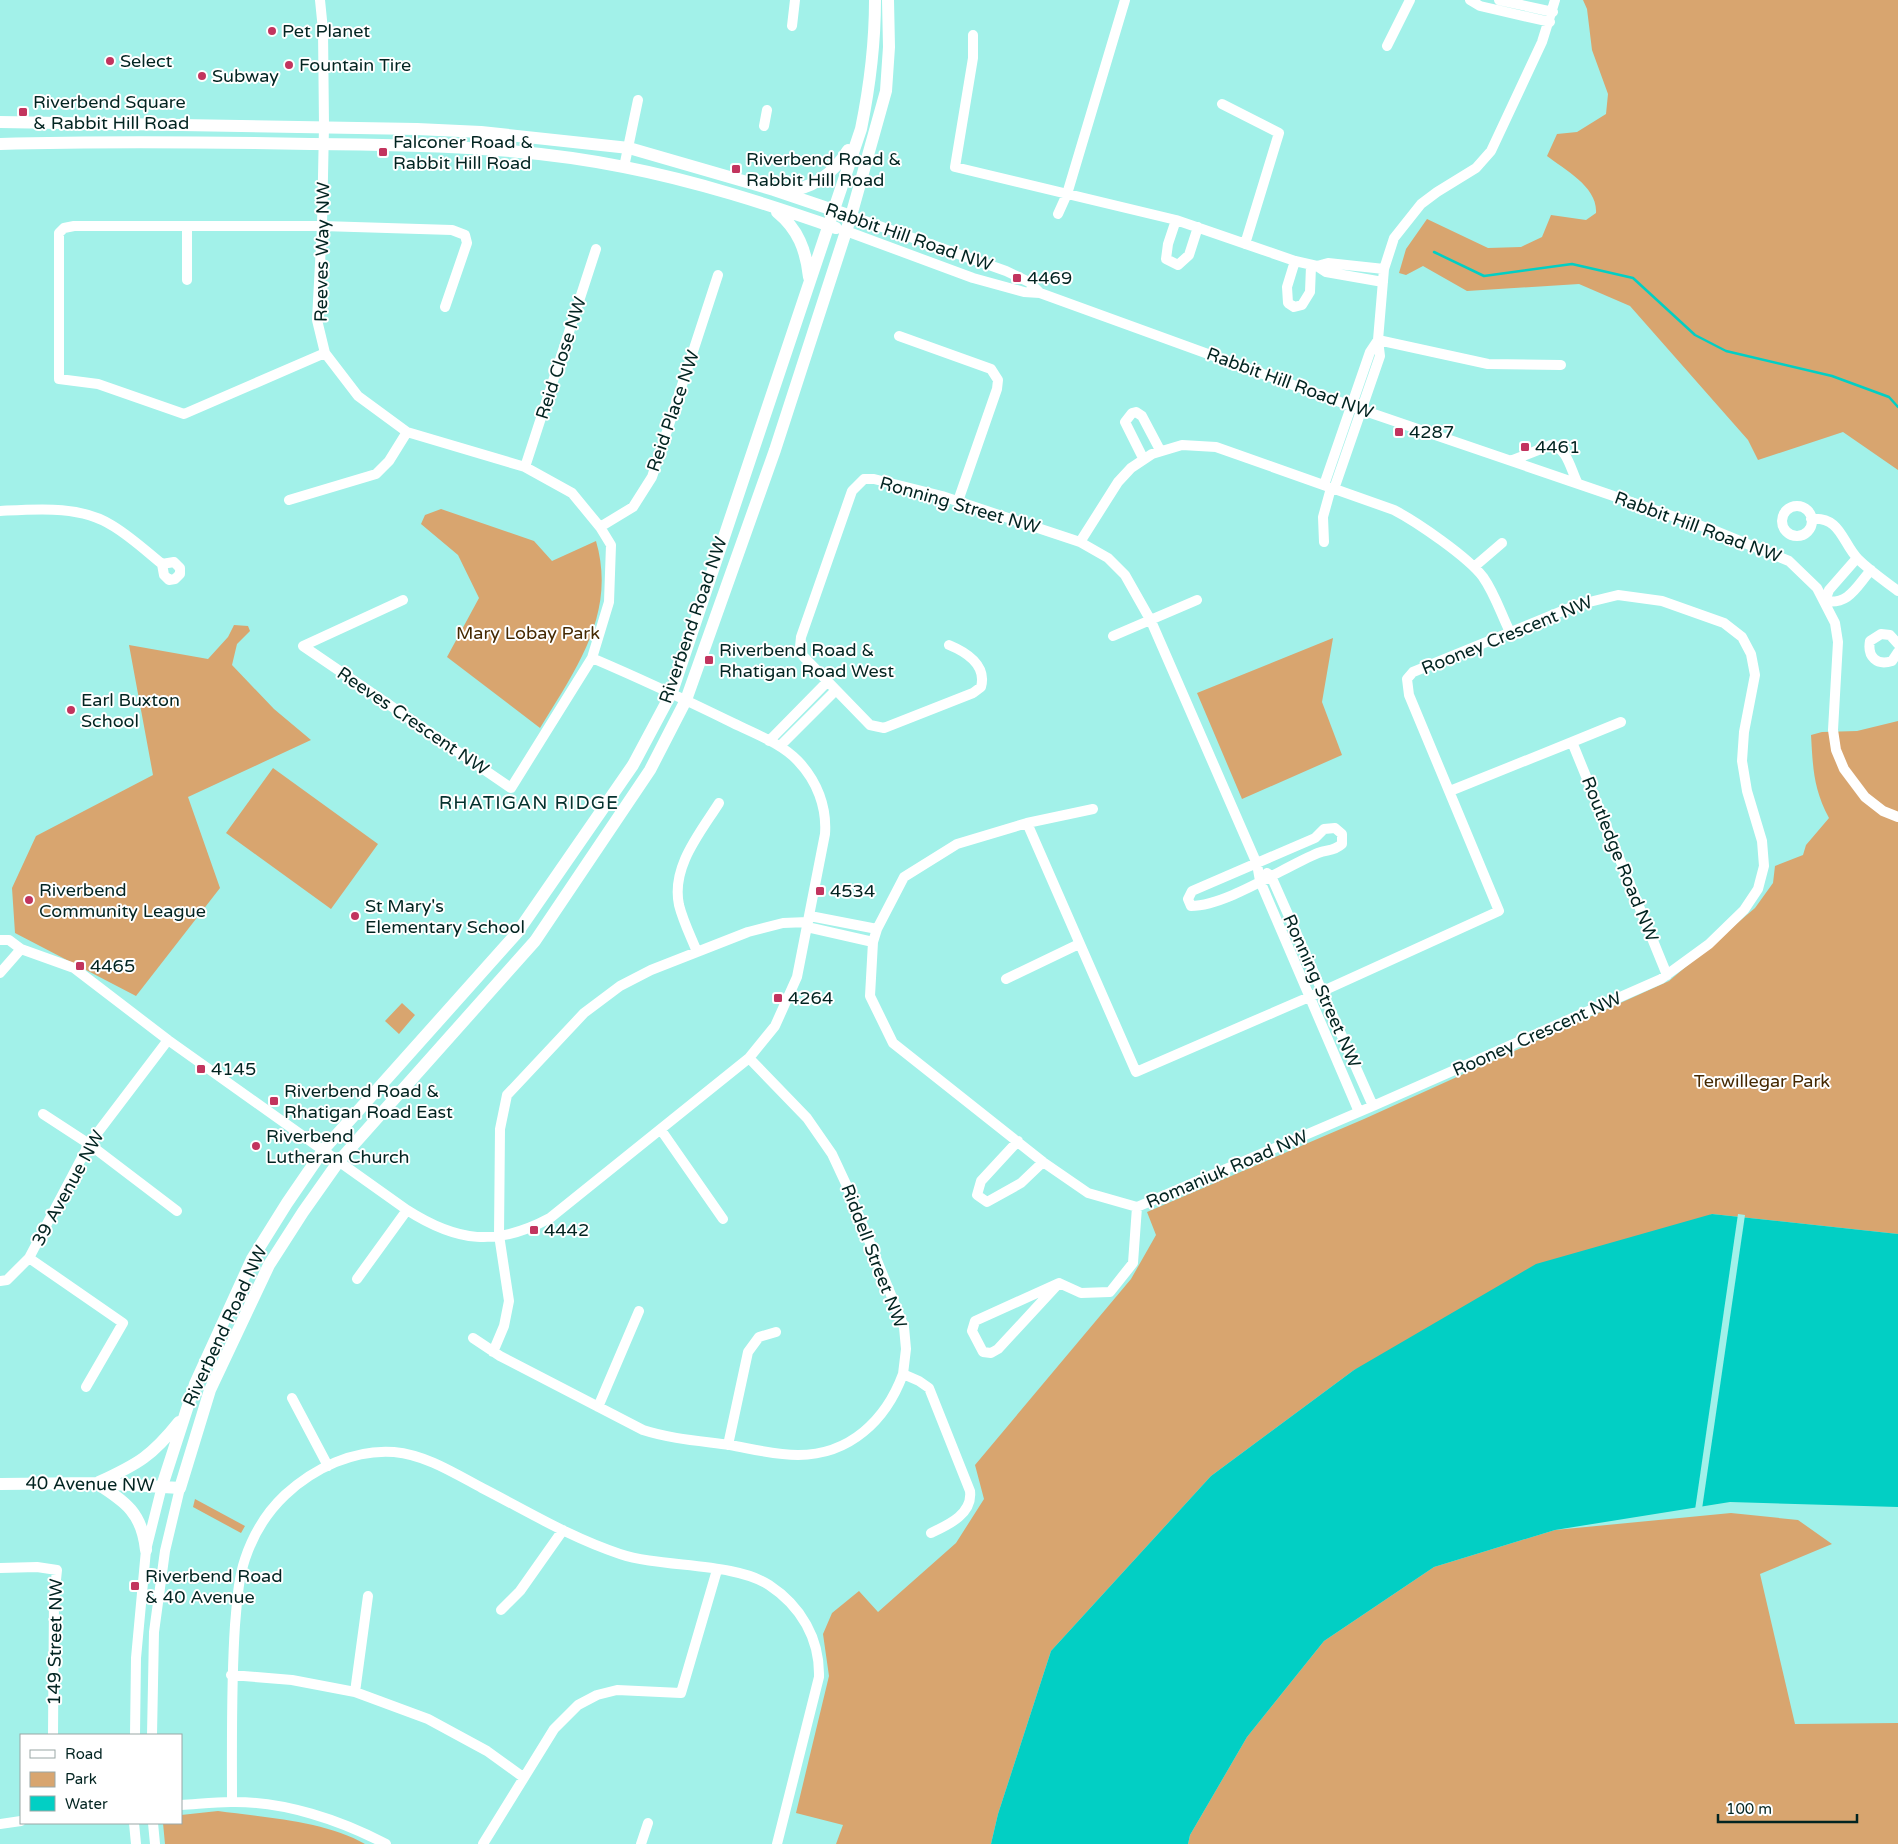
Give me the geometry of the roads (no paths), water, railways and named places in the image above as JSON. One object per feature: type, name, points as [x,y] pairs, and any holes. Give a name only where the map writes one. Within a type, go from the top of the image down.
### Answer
[{"type":"main road","name":"Riverbend Road NW","points":[[162,1486],[195,1384],[252,1259],[324,1149],[517,933],[633,765],[672,692],[860,128],[870,86],[875,38],[876,0]]},
{"type":"main road","name":"Riverbend Road NW","points":[[180,1488],[210,1390],[265,1274],[303,1212],[339,1161],[535,941],[650,770],[686,700],[775,450],[851,216],[886,90],[889,47],[888,0]]},
{"type":"main road","name":"Rabbit Hill Road NW","points":[[0,122],[324,126],[481,132],[629,148],[774,190],[851,216]]},
{"type":"main road","points":[[774,190],[791,191],[817,183],[841,161],[860,128]]},
{"type":"main road","name":"Rabbit Hill Road NW","points":[[0,144],[205,142],[449,145],[502,150],[624,167],[700,185],[846,231]]},
{"type":"main road","points":[[772,207],[796,229],[807,257],[809,282]]},
{"type":"main road","points":[[96,1483],[146,1458],[161,1444],[184,1414]]},
{"type":"main road","points":[[96,1483],[119,1498],[132,1510],[144,1531],[146,1550]]},
{"type":"main road","name":"40 Avenue NW","points":[[0,1484],[96,1483],[180,1488]]},
{"type":"street","name":"Reeves Way NW","points":[[320,0],[323,30],[324,126],[318,320],[325,353],[358,396],[406,432],[525,467],[572,493],[600,527],[611,545],[612,568],[609,602],[592,658]]},
{"type":"street","points":[[792,26],[795,0]]},
{"type":"street","points":[[1058,214],[1067,194],[1125,0]]},
{"type":"street","points":[[1387,46],[1410,0]]},
{"type":"street","points":[[1470,0],[1480,6],[1550,22]]},
{"type":"street","points":[[1499,0],[1553,12]]},
{"type":"street","points":[[1330,487],[1362,410],[1380,356],[1378,340],[1384,270],[1394,238],[1415,210],[1437,192],[1476,168],[1491,151],[1550,22],[1555,0]]},
{"type":"street","points":[[973,35],[974,58],[955,166],[1176,220],[1314,266],[1326,272],[1383,282]]},
{"type":"street","points":[[624,167],[638,100]]},
{"type":"street","points":[[1222,104],[1279,134],[1245,244]]},
{"type":"street","points":[[764,126],[767,110]]},
{"type":"street","name":"Rabbit Hill Road NW","points":[[851,216],[1006,271],[1029,282],[1040,293]]},
{"type":"street","points":[[1176,220],[1168,244],[1166,259],[1178,265],[1190,255],[1198,227]]},
{"type":"street","points":[[325,353],[184,414],[98,384],[59,379],[58,238],[61,230],[74,226],[322,226],[452,230],[465,235],[467,243],[445,306]]},
{"type":"street","points":[[187,227],[187,280]]},
{"type":"street","name":"Rabbit Hill Road NW","points":[[846,231],[973,278],[1016,290],[1040,293],[1362,410],[1577,482],[1789,560],[1807,576],[1825,601],[1835,623],[1838,642],[1832,722],[1839,758],[1852,783],[1865,797],[1883,811],[1898,817]]},
{"type":"street","name":"Reid Close NW","points":[[525,467],[596,249]]},
{"type":"street","points":[[1295,261],[1286,296],[1288,303],[1294,307],[1302,305],[1310,292],[1314,266]]},
{"type":"street","points":[[1314,266],[1328,263],[1384,270]]},
{"type":"street","name":"Reid Place NW","points":[[600,527],[633,507],[652,477],[718,275]]},
{"type":"street","points":[[899,336],[992,369],[996,375],[998,389],[958,501]]},
{"type":"street","points":[[1378,340],[1488,364],[1561,365]]},
{"type":"street","points":[[1324,542],[1323,517],[1351,406],[1370,352],[1378,340]]},
{"type":"street","points":[[1143,458],[1125,422],[1132,413],[1136,412],[1142,416],[1160,450]]},
{"type":"street","points":[[289,500],[376,474],[390,461],[406,432]]},
{"type":"street","points":[[1080,542],[1118,482],[1143,458],[1160,450],[1182,445],[1206,445],[1330,487],[1406,516],[1474,567],[1494,596],[1510,632]]},
{"type":"street","points":[[1513,460],[1551,445],[1558,446],[1563,450],[1577,482]]},
{"type":"street","name":"Ronning Street NW","points":[[949,645],[965,652],[974,660],[982,683],[973,693],[890,727],[880,728],[870,725],[803,656],[800,641],[852,490],[864,480],[874,479],[958,501],[1080,542],[1108,558],[1125,575],[1151,621],[1257,864],[1260,881],[1311,996],[1359,1112]]},
{"type":"street","points":[[0,511],[37,509],[72,511],[112,525],[162,564]]},
{"type":"street","points":[[1811,519],[1828,520],[1838,528],[1857,558],[1898,591]]},
{"type":"street","points":[[1474,567],[1502,543]]},
{"type":"street","points":[[1857,558],[1829,590],[1825,601],[1837,603],[1844,600],[1870,570]]},
{"type":"street","name":"Rooney Crescent NW","points":[[1323,991],[1499,911],[1409,695],[1406,679],[1413,672],[1591,601],[1612,596],[1632,596],[1662,601],[1724,623],[1742,637],[1747,646],[1755,675],[1744,732],[1742,762],[1747,791],[1762,841],[1763,877],[1758,889],[1744,910],[1709,944],[1667,975],[1578,1017],[1359,1112]]},
{"type":"street","name":"Reeves Crescent NW","points":[[403,600],[303,646],[512,788],[592,658]]},
{"type":"street","points":[[1113,636],[1196,600]]},
{"type":"street","points":[[1898,644],[1890,635],[1880,634],[1870,642],[1869,648],[1870,654],[1880,662],[1892,661],[1898,652]]},
{"type":"street","points":[[0,940],[8,940],[21,949],[74,968],[168,1040],[324,1149],[407,1210],[442,1230],[457,1235],[499,1235],[526,1230],[550,1218],[661,1130],[749,1058],[770,1033],[785,1008],[797,977],[824,844],[825,812],[819,792],[806,770],[780,746],[672,692],[592,658]]},
{"type":"street","points":[[769,741],[827,682]]},
{"type":"street","points":[[780,746],[835,691]]},
{"type":"street","points":[[1450,791],[1620,722]]},
{"type":"street","name":"Routledge Road NW","points":[[1572,742],[1667,975]]},
{"type":"street","points":[[697,952],[679,904],[679,879],[688,854],[719,803]]},
{"type":"street","name":"Romaniuk Road NW","points":[[1093,808],[1027,823],[957,844],[904,877],[877,929],[873,942],[870,996],[893,1043],[1043,1162],[1088,1193],[1137,1207],[1359,1112]]},
{"type":"street","points":[[1027,823],[1136,1072],[1323,991]]},
{"type":"street","points":[[1335,828],[1342,834],[1342,844],[1334,851],[1320,852],[1271,876],[1202,906],[1191,906],[1188,899],[1192,892],[1315,838],[1324,829],[1335,828]]},
{"type":"street","name":"Ronning Street NW","points":[[1257,864],[1271,876],[1373,1106]]},
{"type":"street","points":[[808,922],[873,942]]},
{"type":"street","points":[[493,1352],[504,1326],[508,1301],[499,1235],[501,1118],[507,1095],[571,1026],[601,999],[635,978],[759,928],[783,923],[808,922],[877,929]]},
{"type":"street","points":[[1006,979],[1079,944]]},
{"type":"street","points":[[0,973],[21,949]]},
{"type":"street","name":"39 Avenue NW","points":[[0,1281],[7,1280],[29,1258],[89,1144],[168,1040]]},
{"type":"street","name":"Riddell Street NW","points":[[473,1338],[493,1352],[633,1426],[654,1433],[798,1455],[814,1454],[844,1445],[872,1426],[891,1402],[903,1374],[906,1350],[904,1327],[840,1169],[807,1118],[749,1058]]},
{"type":"street","points":[[43,1114],[89,1144],[177,1211]]},
{"type":"street","points":[[661,1130],[723,1219]]},
{"type":"street","points":[[1018,1141],[981,1181],[977,1195],[987,1202],[1022,1183],[1043,1162]]},
{"type":"street","points":[[1059,1283],[1081,1294],[1110,1292],[1133,1263],[1137,1207]]},
{"type":"street","points":[[356,1279],[407,1210]]},
{"type":"street","points":[[29,1258],[124,1323],[86,1387]]},
{"type":"street","points":[[1059,1283],[998,1349],[992,1353],[983,1352],[972,1331],[975,1321],[1059,1283]]},
{"type":"street","points":[[598,1407],[639,1310]]},
{"type":"street","points":[[728,1445],[748,1352],[759,1338],[776,1332]]},
{"type":"street","points":[[903,1374],[929,1388],[970,1492],[970,1502],[965,1511],[946,1526],[931,1533]]},
{"type":"street","points":[[292,1398],[328,1466]]},
{"type":"street","points":[[232,1802],[231,1675],[239,1585],[249,1548],[261,1525],[286,1495],[305,1479],[349,1457],[372,1452],[396,1452],[418,1457],[439,1465],[563,1530],[621,1554],[751,1577],[771,1586],[798,1612],[811,1633],[818,1659],[818,1686],[777,1844]]},
{"type":"street","name":"Riverbend Road NW","points":[[134,1734],[136,1658],[146,1550],[162,1486]]},
{"type":"street","name":"Riverbend Road NW","points":[[152,1734],[154,1632],[165,1551],[180,1488]]},
{"type":"street","points":[[501,1610],[520,1592],[563,1530]]},
{"type":"street","name":"149 Street NW","points":[[0,1568],[36,1567],[57,1570],[54,1598],[53,1734]]},
{"type":"street","points":[[483,1844],[523,1777],[561,1720],[587,1700],[617,1690],[681,1693],[716,1570]]},
{"type":"street","points":[[354,1692],[368,1596]]},
{"type":"street","points":[[231,1675],[292,1680],[354,1692],[428,1719],[486,1751],[523,1777]]},
{"type":"street","points":[[182,1805],[232,1802],[279,1807],[324,1818],[386,1844]]},
{"type":"street","points":[[0,1824],[20,1821]]},
{"type":"street","points":[[134,1824],[136,1844]]},
{"type":"street","points":[[153,1824],[155,1844]]},
{"type":"street","points":[[640,1844],[648,1824]]},
{"type":"water","points":[[1712,1214],[1898,1234],[1898,1507],[1730,1502],[1555,1530],[1434,1567],[1324,1641],[1247,1737],[1190,1835],[1188,1844],[991,1844],[998,1814],[1051,1651],[1211,1476],[1354,1370],[1536,1264]]},
{"type":"waterway","points":[[1434,252],[1484,276],[1572,264],[1633,278],[1695,335],[1726,351],[1832,376],[1889,397],[1898,407]]},
{"type":"place","name":"Pet Planet","points":[[272,31]]},
{"type":"place","name":"Select","points":[[110,61]]},
{"type":"place","name":"Fountain Tire","points":[[289,65]]},
{"type":"place","name":"Subway","points":[[202,76]]},
{"type":"place","name":"Riverbend Square & Rabbit Hill Road","points":[[23,112]]},
{"type":"place","name":"Falconer Road & Rabbit Hill Road","points":[[383,152]]},
{"type":"place","name":"Riverbend Road & Rabbit Hill Road","points":[[736,169]]},
{"type":"place","name":"4469","points":[[1017,278]]},
{"type":"place","name":"4287","points":[[1399,432]]},
{"type":"place","name":"4461","points":[[1525,447]]},
{"type":"place","name":"Riverbend Road & Rhatigan Road West","points":[[709,660]]},
{"type":"place","name":"Earl Buxton School","points":[[71,710]]},
{"type":"place","name":"4534","points":[[820,891]]},
{"type":"place","name":"Riverbend Community League","points":[[29,900]]},
{"type":"place","name":"St Mary's Elementary School","points":[[355,916]]},
{"type":"place","name":"4465","points":[[80,966]]},
{"type":"place","name":"4264","points":[[778,998]]},
{"type":"place","name":"4145","points":[[201,1069]]},
{"type":"place","name":"Riverbend Road & Rhatigan Road East","points":[[274,1101]]},
{"type":"place","name":"Riverbend Lutheran Church","points":[[256,1146]]},
{"type":"place","name":"4442","points":[[534,1230]]},
{"type":"place","name":"Riverbend Road & 40 Avenue","points":[[135,1586]]},
{"type":"district","name":"RHATIGAN RIDGE","points":[[529,803]]},
{"type":"park label","name":"Mary Lobay Park","points":[[528,633]]},
{"type":"park label","name":"Terwillegar Park","points":[[1762,1081]]}]
